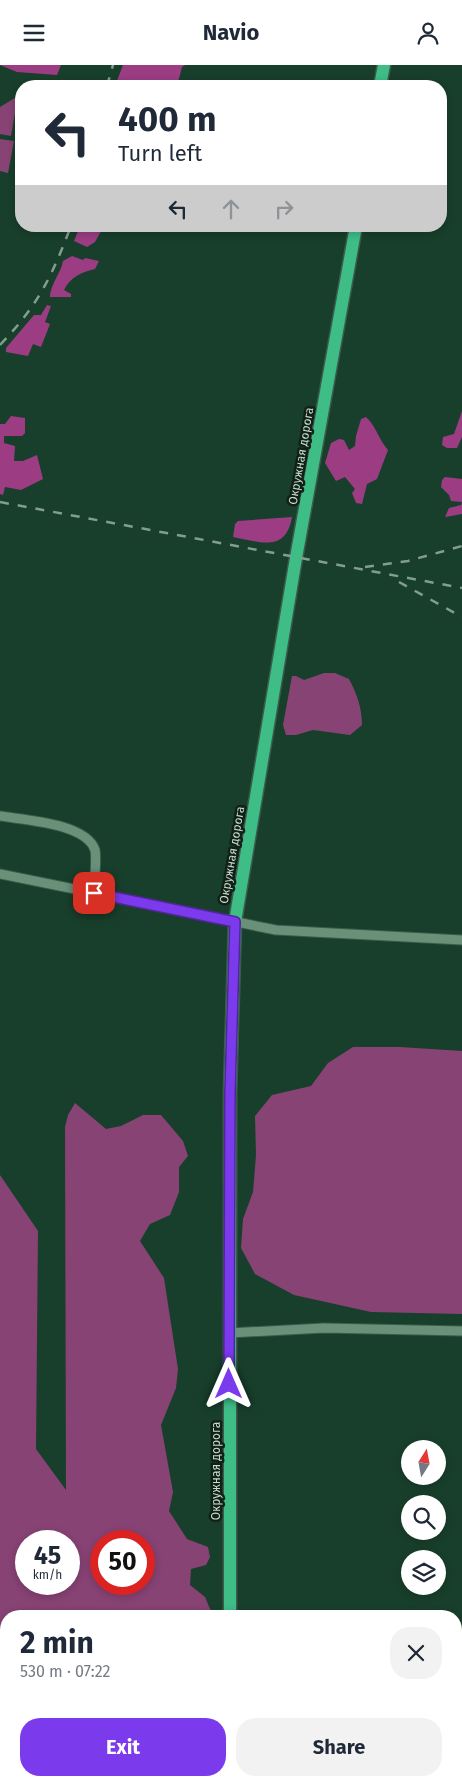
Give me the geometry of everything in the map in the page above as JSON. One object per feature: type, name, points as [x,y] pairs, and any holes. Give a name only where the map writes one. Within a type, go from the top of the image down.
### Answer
[{"type":"main road","points":[[381,80],[384,65]]},
{"type":"main road","name":"Окружная дорога","points":[[230,1610],[230,1092],[235,922],[296,558],[355,232]]},
{"type":"street","points":[[0,816],[75,830],[87,838],[95,850],[94,893]]},
{"type":"street","points":[[0,874],[235,922],[302,933],[462,940]]},
{"type":"street","points":[[229,1333],[324,1328],[462,1331]]},
{"type":"shaded area","points":[[0,65],[61,65],[57,75],[17,72]]},
{"type":"shaded area","points":[[123,65],[185,65],[182,67],[179,80],[117,80]]},
{"type":"shaded area","points":[[15,98],[15,113],[11,136],[0,134],[0,107]]},
{"type":"shaded area","points":[[0,139],[14,141],[8,173],[0,171]]},
{"type":"shaded area","points":[[78,232],[101,232],[95,242],[87,247],[74,241]]},
{"type":"shaded area","points":[[72,256],[83,260],[85,258],[99,261],[95,269],[77,276],[67,285],[64,290],[71,294],[71,297],[50,297],[50,292],[63,261]]},
{"type":"shaded area","points":[[47,305],[51,306],[45,322],[50,324],[41,347],[33,344],[28,356],[6,352],[6,348],[34,315],[41,315]]},
{"type":"shaded area","points":[[462,411],[462,437],[457,448],[447,448],[442,445],[443,437],[454,434]]},
{"type":"shaded area","points":[[11,416],[25,418],[25,433],[22,436],[4,436],[4,443],[15,446],[14,461],[23,461],[37,455],[43,479],[21,490],[5,487],[3,495],[0,494],[0,424],[5,424]]},
{"type":"shaded area","points":[[366,417],[388,450],[377,479],[367,484],[362,504],[356,503],[352,493],[355,489],[345,477],[336,481],[325,463],[331,443],[339,439],[344,440],[349,450],[355,446],[361,419]]},
{"type":"shaded area","points":[[445,477],[462,479],[462,502],[451,501],[449,495],[441,487],[442,480]]},
{"type":"shaded area","points":[[462,502],[462,514],[445,517],[449,508],[461,505]]},
{"type":"shaded area","points":[[292,517],[289,528],[284,536],[278,540],[262,542],[233,537],[235,524],[238,521]]},
{"type":"shaded area","points":[[324,673],[335,673],[349,679],[358,701],[362,725],[350,735],[313,730],[296,735],[286,735],[283,725],[292,676],[304,680]]},
{"type":"shaded area","points":[[353,1047],[400,1047],[462,1051],[462,1314],[371,1312],[294,1295],[255,1274],[241,1248],[243,1219],[253,1192],[256,1155],[255,1116],[272,1095],[311,1086],[328,1063]]},
{"type":"shaded area","points":[[75,1103],[106,1129],[121,1126],[143,1115],[161,1115],[183,1141],[188,1156],[179,1167],[179,1192],[170,1215],[150,1224],[140,1241],[164,1278],[178,1369],[176,1388],[161,1425],[173,1492],[169,1511],[187,1539],[208,1547],[210,1557],[206,1565],[191,1569],[190,1585],[205,1597],[210,1610],[0,1610],[0,1175],[38,1231],[36,1449],[66,1490],[65,1127],[68,1115]]},
{"type":"railway","points":[[109,80],[113,65]]},
{"type":"railway","points":[[0,345],[25,316],[43,290],[69,232]]},
{"type":"railway","points":[[0,502],[462,588]]},
{"type":"railway","points":[[365,567],[408,561],[462,546]]},
{"type":"railway","points":[[399,582],[462,617]]},
{"type":"route","points":[[94,893],[235,922],[232,967],[230,1092],[229,1384]]}]
